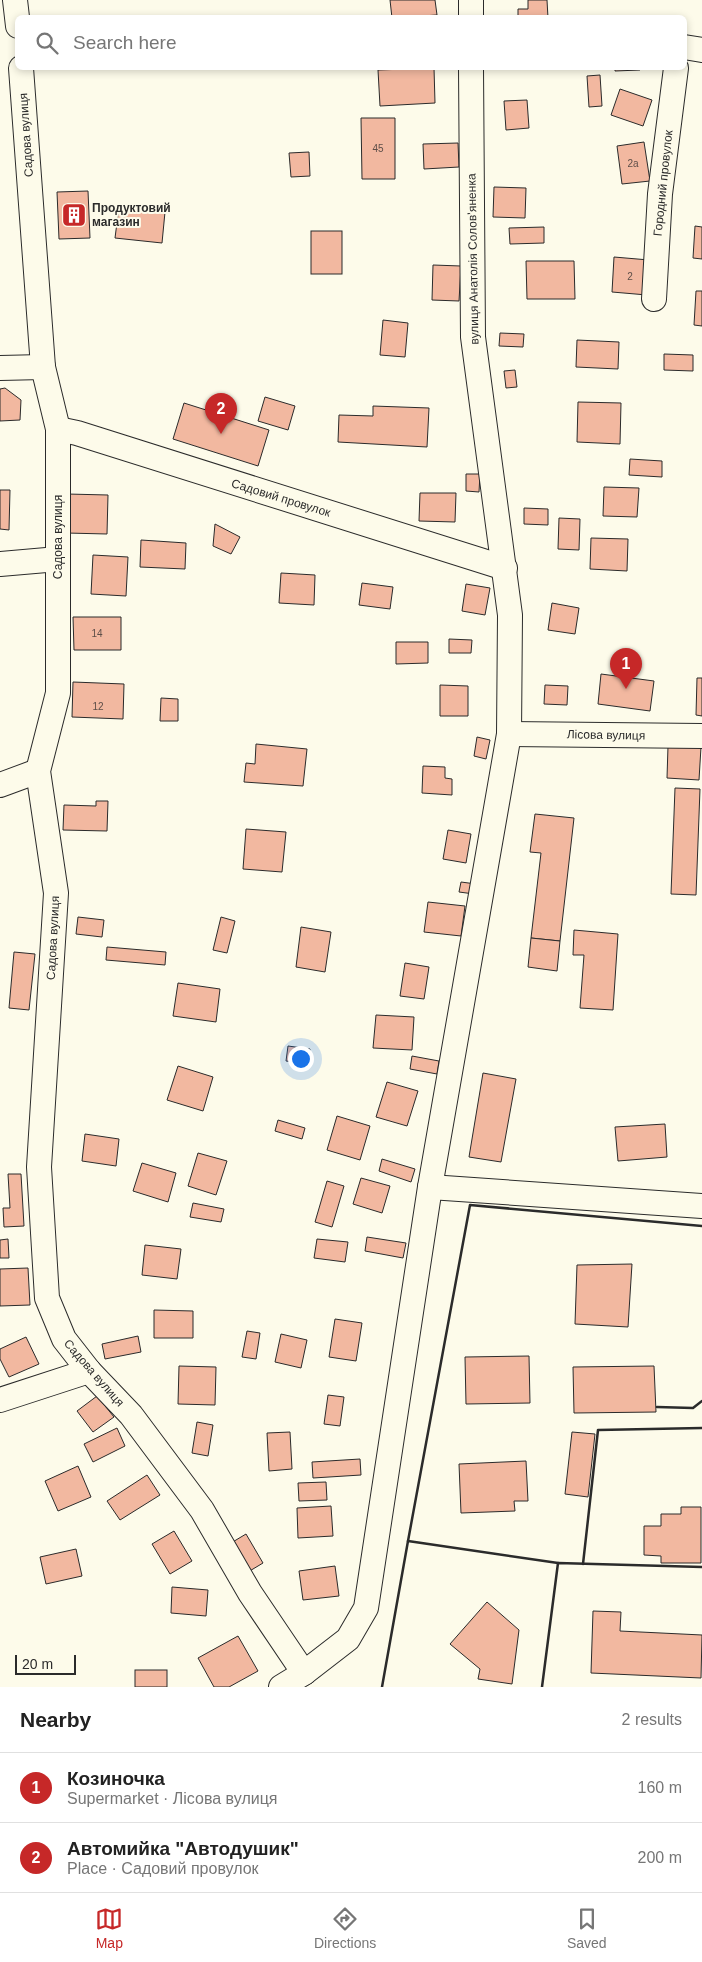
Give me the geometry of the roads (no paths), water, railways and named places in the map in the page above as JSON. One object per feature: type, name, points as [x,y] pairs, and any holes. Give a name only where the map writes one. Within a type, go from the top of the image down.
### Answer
[{"type":"street","points":[[15,0],[17,15]]},
{"type":"street","points":[[470,0],[470,15]]},
{"type":"street","points":[[687,48],[702,50]]},
{"type":"street","name":"Садова вулиця","points":[[21,70],[43,367],[58,429],[58,693],[38,771],[56,893],[38,1167],[48,1298],[64,1340],[89,1371],[131,1415],[202,1510],[250,1593],[304,1673]]},
{"type":"street","name":"вулиця Анатолія Соловʼяненка","points":[[281,1687],[304,1673],[348,1639],[366,1608],[430,1187],[509,734],[510,615],[473,337],[471,70]]},
{"type":"street","name":"Городний провулок","points":[[654,299],[660,194],[676,70]]},
{"type":"street","points":[[0,368],[43,367]]},
{"type":"street","name":"Садовий провулок","points":[[58,429],[78,433],[505,568]]},
{"type":"street","points":[[0,564],[58,559]]},
{"type":"street","name":"Лісова вулиця","points":[[509,734],[702,736]]},
{"type":"street","points":[[0,785],[38,771]]},
{"type":"street","points":[[430,1187],[702,1206]]},
{"type":"street","points":[[0,1400],[89,1371]]},
{"type":"place","name":"Продуктовий магазин","points":[[74,215]]},
{"type":"place","name":"Автомийка \"Автодушик\"","points":[[221,434]]},
{"type":"place","name":"Козиночка","points":[[626,689]]}]
